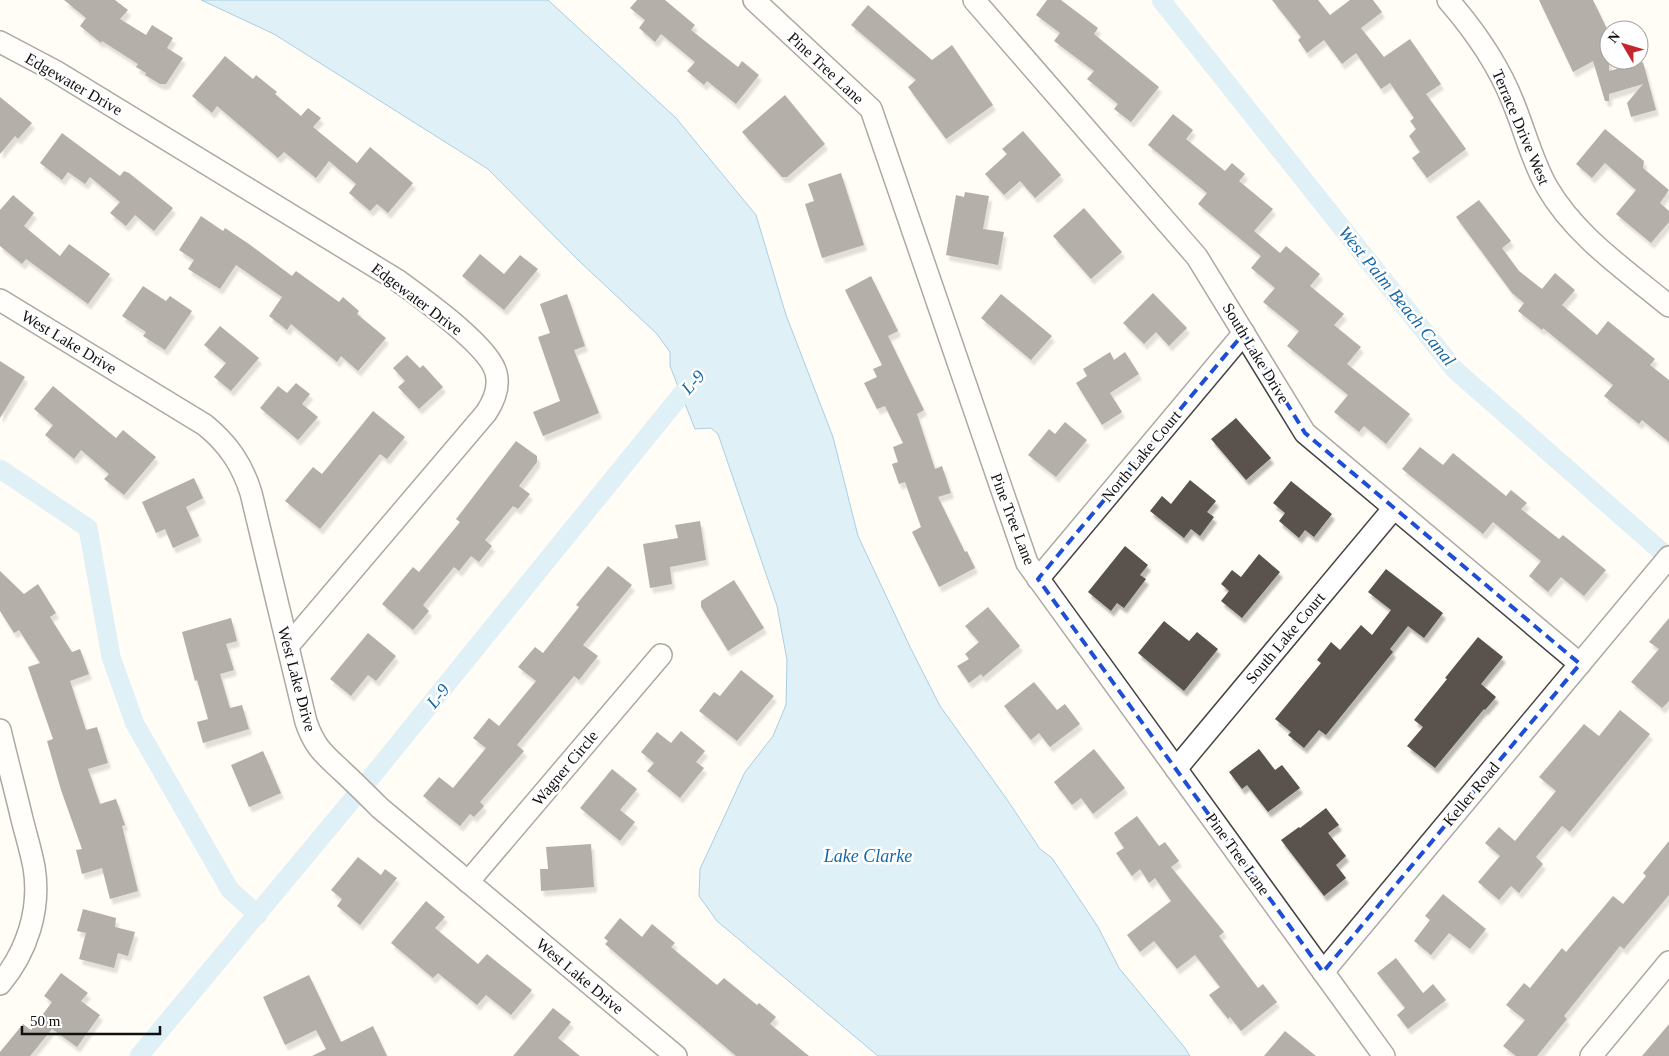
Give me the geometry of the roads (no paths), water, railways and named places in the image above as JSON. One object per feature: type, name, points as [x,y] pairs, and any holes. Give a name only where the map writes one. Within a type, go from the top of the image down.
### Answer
[{"type":"street","name":"Pine Tree Lane","points":[[754,0],[871,109],[1027,563],[1384,1056]]},
{"type":"street","name":"South Lake Drive","points":[[974,0],[1197,257],[1305,433],[1580,664]]},
{"type":"street","name":"Terrace Drive West","points":[[1448,0],[1481,41],[1502,78],[1514,103],[1533,160],[1547,188],[1565,214],[1586,237],[1669,306]]},
{"type":"street","name":"Edgewater Drive","points":[[0,42],[55,71],[397,280],[483,350],[491,360],[496,373],[497,388],[494,401],[486,413],[288,646]]},
{"type":"street","name":"West Lake Drive","points":[[0,300],[204,425],[225,444],[241,467],[251,493],[310,735],[317,747],[380,808],[676,1056]]},
{"type":"street","name":"North Lake Court","points":[[1038,579],[1244,333]]},
{"type":"street","name":"South Lake Court","points":[[1176,769],[1394,508]]},
{"type":"street","name":"Keller Road","points":[[1323,972],[1669,557]]},
{"type":"street","name":"Wagner Circle","points":[[468,882],[661,655]]},
{"type":"street","points":[[0,730],[34,867],[35,890],[34,913],[26,942],[12,969],[0,984]]},
{"type":"street","points":[[1591,1056],[1669,962]]},
{"type":"water","name":"Lake Clarke","points":[[201,0],[548,0],[676,118],[756,215],[786,315],[833,437],[858,536],[940,706],[1040,849],[1052,858],[1098,927],[1119,968],[1190,1056],[878,1056],[717,921],[699,896],[700,869],[745,772],[773,736],[786,705],[787,660],[777,606],[718,434],[711,428],[695,429],[670,366],[670,352],[657,334],[578,260],[488,169],[274,34]]},
{"type":"waterway","name":"West Palm Beach Canal","points":[[1161,0],[1455,370],[1669,558]]},
{"type":"waterway","name":"L-9","points":[[139,1056],[377,770],[681,395],[697,378]]},
{"type":"waterway","points":[[0,469],[88,528],[111,657],[135,724],[230,890],[258,915]]}]
